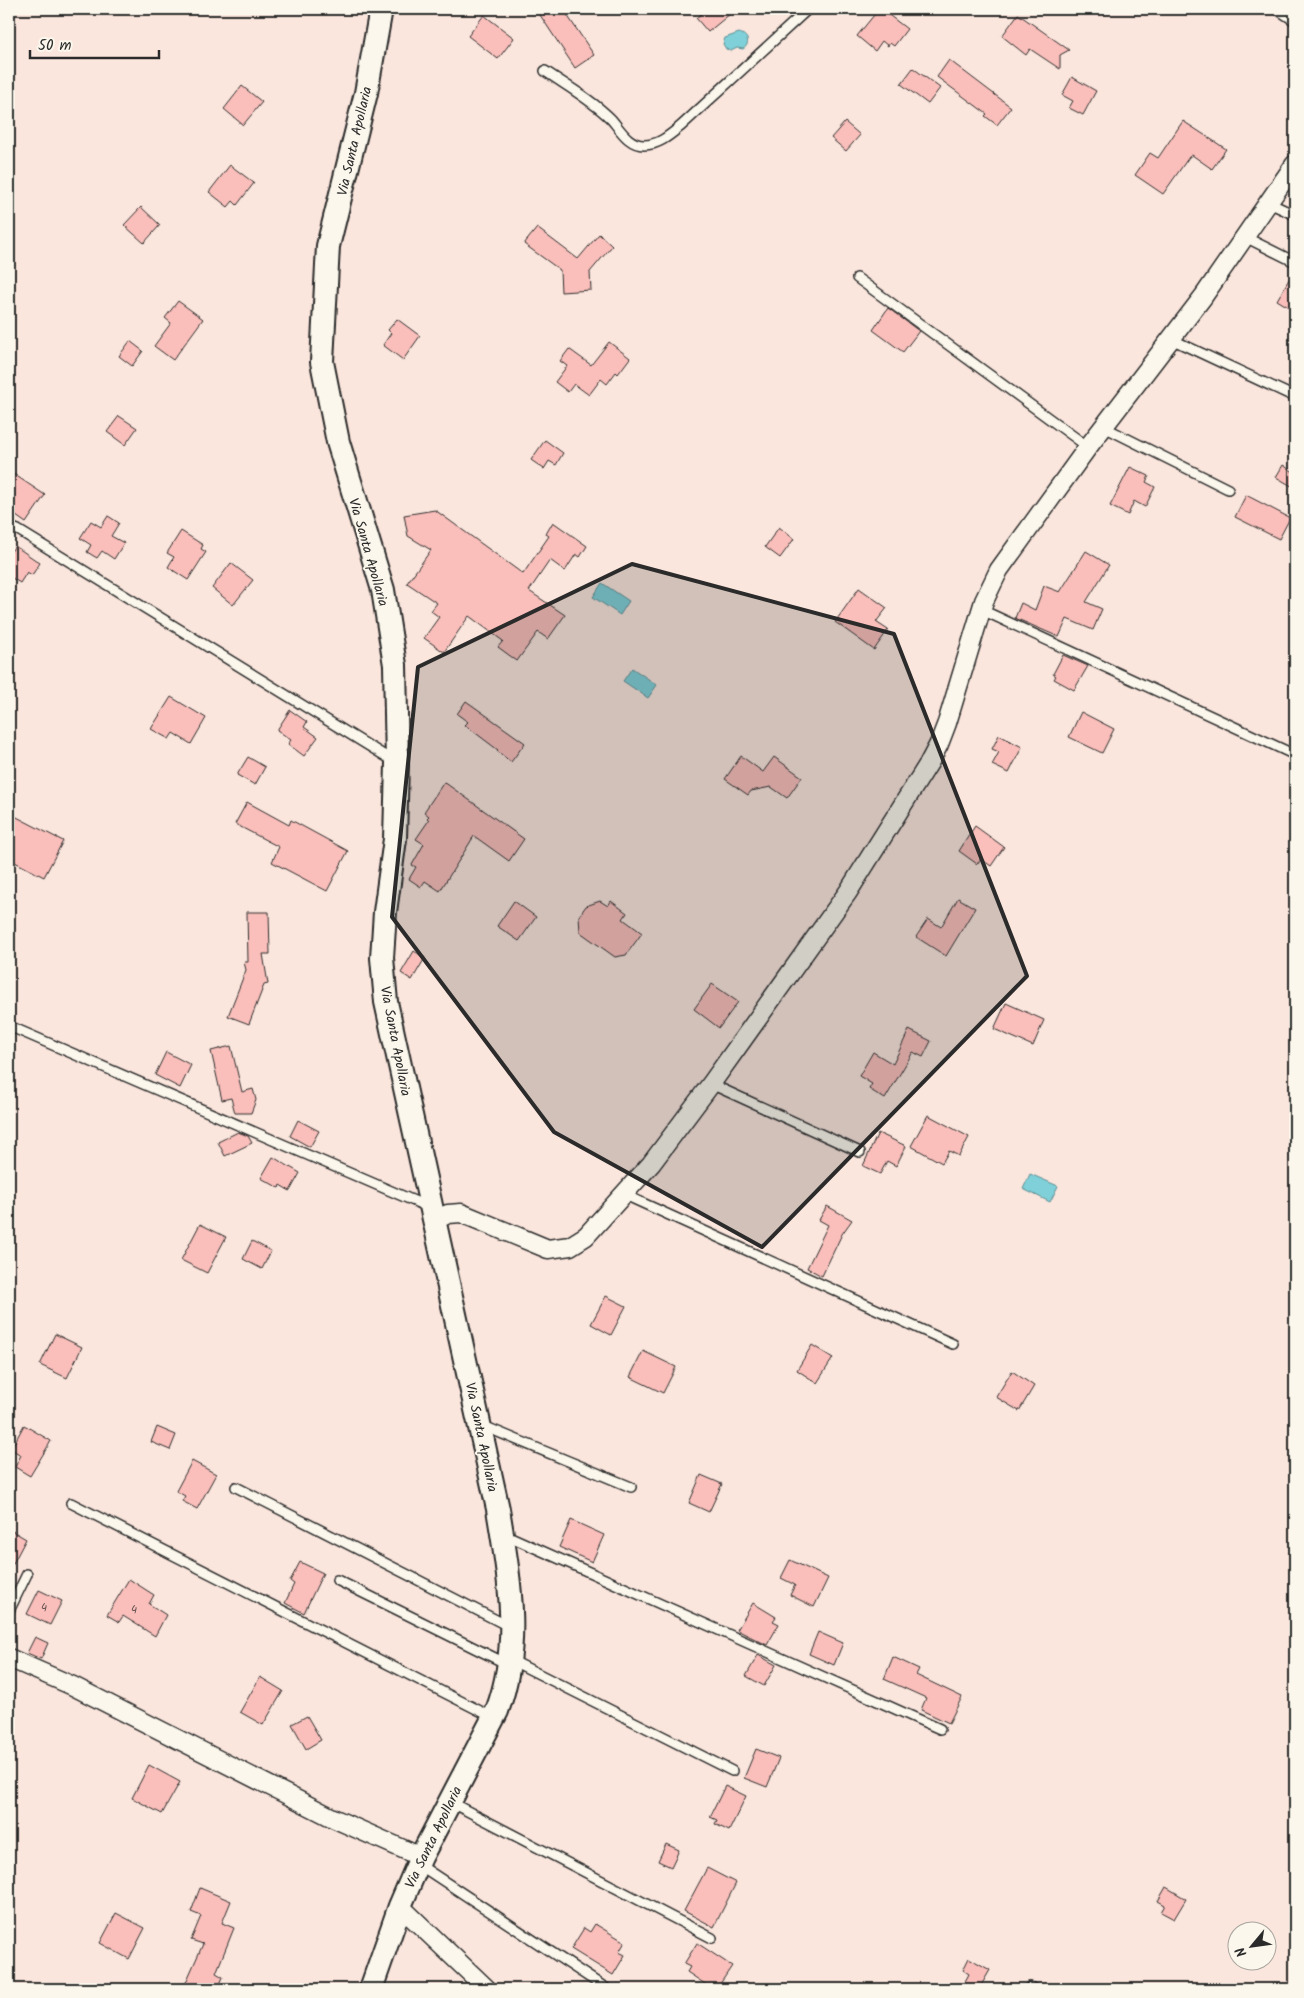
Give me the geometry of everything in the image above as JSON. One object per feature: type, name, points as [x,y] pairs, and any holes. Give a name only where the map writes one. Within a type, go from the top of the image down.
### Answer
[{"type":"street","name":"Via Santa Apollaria","points":[[370,1989],[400,1906],[419,1861],[448,1801],[494,1718],[503,1694],[510,1663],[512,1628],[511,1593],[502,1533],[386,1002],[382,958],[385,912],[395,839],[397,763],[395,664],[383,590],[338,442],[322,362],[328,246],[366,93],[381,9]]},
{"type":"street","points":[[434,1215],[461,1213],[538,1246],[548,1249],[559,1249],[576,1244],[586,1236],[651,1164],[711,1084],[848,892],[929,763],[947,723],[988,592],[999,570],[1170,340],[1295,164]]},
{"type":"street","points":[[9,1658],[89,1694],[419,1861]]},
{"type":"street","points":[[400,1906],[487,1989]]},
{"type":"lane","points":[[545,71],[604,112],[622,133],[633,142],[643,145],[656,143],[668,137],[681,126],[808,9]]},
{"type":"lane","points":[[1277,9],[1295,21]]},
{"type":"lane","points":[[1269,203],[1295,215]]},
{"type":"lane","points":[[1245,236],[1295,262]]},
{"type":"lane","points":[[857,278],[1088,448]]},
{"type":"lane","points":[[1170,340],[1295,397]]},
{"type":"lane","points":[[1104,427],[1228,489]]},
{"type":"lane","points":[[9,528],[18,530],[397,763]]},
{"type":"lane","points":[[982,610],[1295,755]]},
{"type":"lane","points":[[9,1026],[434,1215]]},
{"type":"lane","points":[[711,1084],[860,1152]]},
{"type":"lane","points":[[625,1195],[953,1344]]},
{"type":"lane","points":[[479,1424],[631,1487]]},
{"type":"lane","points":[[236,1487],[512,1628]]},
{"type":"lane","points":[[71,1503],[494,1718]]},
{"type":"lane","points":[[502,1533],[940,1729]]},
{"type":"lane","points":[[9,1611],[27,1574]]},
{"type":"lane","points":[[337,1580],[732,1770]]},
{"type":"lane","points":[[448,1801],[712,1938]]},
{"type":"lane","points":[[419,1861],[607,1989]]},
{"type":"highlighted area","points":[[632,564],[894,634],[1027,976],[762,1247],[554,1132],[392,917],[418,667]]},
{"type":"water","points":[[739,33],[746,38],[747,45],[743,49],[737,48],[731,51],[726,49],[723,44],[725,38]]},
{"type":"water","points":[[602,583],[629,601],[620,615],[593,597]]},
{"type":"water","points":[[632,668],[657,685],[648,698],[623,681]]},
{"type":"water","points":[[1030,1174],[1058,1186],[1050,1202],[1023,1189]]},
{"type":"building","points":[[549,9],[563,9],[594,55],[575,68],[540,15]]},
{"type":"building","points":[[707,9],[736,9],[708,32],[696,18]]},
{"type":"building","points":[[879,9],[907,29],[894,46],[890,43],[888,46],[882,41],[875,51],[857,36]]},
{"type":"building","points":[[1018,14],[1069,50],[1060,55],[1060,69],[1030,49],[1026,55],[1002,36]]},
{"type":"building","points":[[484,15],[514,38],[498,59],[468,36]]},
{"type":"building","points":[[949,60],[1011,107],[997,125],[985,116],[987,114],[937,77]]},
{"type":"building","points":[[913,68],[940,88],[928,104],[901,84]]},
{"type":"building","points":[[1072,77],[1096,91],[1083,115],[1069,108],[1073,101],[1062,95]]},
{"type":"building","points":[[242,86],[262,102],[243,125],[224,109]]},
{"type":"building","points":[[1183,121],[1226,149],[1212,169],[1192,155],[1189,157],[1163,194],[1135,175],[1150,153],[1158,158]]},
{"type":"building","points":[[845,122],[860,135],[846,151],[831,138]]},
{"type":"building","points":[[230,165],[254,183],[237,205],[233,201],[228,207],[209,192]]},
{"type":"building","points":[[141,207],[160,225],[144,243],[124,225]]},
{"type":"building","points":[[537,228],[578,259],[599,234],[612,246],[590,272],[591,290],[561,292],[560,270],[524,244]]},
{"type":"building","points":[[1295,269],[1295,311],[1277,300]]},
{"type":"building","points":[[178,301],[203,319],[173,360],[154,346],[171,323],[165,318]]},
{"type":"building","points":[[888,308],[919,331],[903,352],[873,330]]},
{"type":"building","points":[[397,319],[420,336],[403,360],[383,345],[391,333],[388,330]]},
{"type":"building","points":[[130,341],[143,351],[132,366],[119,356]]},
{"type":"building","points":[[609,342],[630,358],[618,374],[616,372],[607,384],[601,379],[589,395],[574,384],[568,392],[555,382],[567,366],[560,361],[569,349],[591,365]]},
{"type":"building","points":[[119,416],[137,428],[125,445],[107,432]]},
{"type":"building","points":[[545,440],[563,453],[556,465],[549,461],[544,469],[531,460]]},
{"type":"building","points":[[1283,465],[1295,473],[1295,488],[1276,477]]},
{"type":"building","points":[[1130,467],[1149,476],[1146,482],[1155,487],[1145,507],[1134,501],[1128,515],[1110,506]]},
{"type":"building","points":[[9,471],[45,495],[26,523],[9,511]]},
{"type":"building","points":[[1246,495],[1290,518],[1279,539],[1235,517]]},
{"type":"building","points":[[435,510],[523,574],[549,536],[546,534],[553,522],[587,546],[580,557],[576,554],[565,571],[550,560],[529,591],[565,615],[548,639],[538,632],[517,661],[498,647],[503,641],[469,616],[444,652],[424,638],[439,617],[431,611],[437,603],[407,583],[431,550],[408,536],[404,515]]},
{"type":"building","points":[[108,516],[119,523],[111,536],[124,543],[114,559],[102,551],[97,558],[87,552],[91,545],[80,538],[91,521],[101,527]]},
{"type":"building","points":[[779,527],[794,539],[780,558],[765,547]]},
{"type":"building","points":[[181,531],[203,545],[201,549],[206,552],[188,580],[168,567],[174,557],[167,553]]},
{"type":"building","points":[[15,546],[40,563],[32,575],[27,572],[20,583],[9,576],[9,554]]},
{"type":"building","points":[[1086,551],[1109,565],[1086,602],[1102,609],[1093,630],[1067,619],[1059,637],[1015,618],[1021,603],[1035,610],[1044,586],[1060,592]]},
{"type":"building","points":[[231,563],[253,580],[233,605],[212,588]]},
{"type":"building","points":[[859,588],[887,608],[876,622],[888,630],[874,650],[835,622]]},
{"type":"building","points":[[1063,655],[1088,666],[1074,690],[1054,679],[1056,676],[1053,674]]},
{"type":"building","points":[[171,697],[206,718],[191,744],[173,733],[169,739],[151,729]]},
{"type":"building","points":[[466,701],[525,743],[511,762],[465,725],[468,722],[457,714]]},
{"type":"building","points":[[290,710],[307,722],[304,727],[318,737],[304,756],[288,744],[291,740],[277,730]]},
{"type":"building","points":[[1081,712],[1114,729],[1102,753],[1069,737]]},
{"type":"building","points":[[999,735],[1022,747],[1009,773],[992,765],[999,752],[992,749]]},
{"type":"building","points":[[741,756],[763,772],[774,757],[802,777],[787,798],[771,787],[751,791],[748,795],[725,779]]},
{"type":"building","points":[[248,757],[265,767],[255,785],[237,775]]},
{"type":"building","points":[[444,782],[524,839],[509,861],[474,836],[440,891],[425,881],[421,887],[409,879],[416,867],[412,865],[424,844],[416,839],[429,820],[427,818],[429,816],[424,812]]},
{"type":"building","points":[[247,802],[289,825],[291,820],[348,851],[327,891],[272,862],[279,847],[235,824]]},
{"type":"building","points":[[9,813],[63,841],[44,877],[9,859]]},
{"type":"building","points":[[975,826],[1004,847],[991,866],[981,859],[977,864],[959,851]]},
{"type":"building","points":[[958,898],[975,908],[946,956],[916,937],[928,919],[941,927]]},
{"type":"building","points":[[514,901],[536,917],[519,941],[497,926]]},
{"type":"building","points":[[600,901],[608,906],[611,901],[627,913],[623,919],[642,933],[626,955],[615,957],[580,932],[579,916],[586,906]]},
{"type":"building","points":[[247,912],[269,912],[270,954],[263,954],[268,984],[264,985],[249,1024],[228,1016],[246,970],[244,962],[248,962]]},
{"type":"building","points":[[414,951],[425,958],[412,980],[401,973]]},
{"type":"building","points":[[712,984],[738,1002],[719,1028],[694,1009]]},
{"type":"building","points":[[1006,1003],[1044,1020],[1033,1046],[994,1029]]},
{"type":"building","points":[[909,1030],[931,1041],[923,1057],[913,1052],[885,1099],[869,1089],[872,1084],[859,1076],[873,1052],[893,1064]]},
{"type":"building","points":[[231,1046],[242,1092],[253,1089],[256,1100],[251,1113],[235,1113],[231,1098],[222,1100],[211,1051]]},
{"type":"building","points":[[166,1052],[191,1065],[180,1088],[155,1075]]},
{"type":"building","points":[[928,1115],[969,1137],[959,1156],[949,1151],[942,1163],[911,1146]]},
{"type":"building","points":[[298,1120],[319,1131],[310,1147],[290,1136]]},
{"type":"building","points":[[238,1132],[248,1136],[252,1143],[225,1156],[218,1142]]},
{"type":"building","points":[[878,1133],[906,1146],[896,1166],[887,1161],[880,1174],[863,1166]]},
{"type":"building","points":[[273,1157],[300,1173],[290,1191],[280,1185],[279,1188],[261,1178]]},
{"type":"building","points":[[827,1206],[852,1220],[842,1234],[822,1276],[807,1268],[828,1225],[819,1220]]},
{"type":"building","points":[[200,1224],[226,1237],[207,1273],[181,1260]]},
{"type":"building","points":[[252,1241],[271,1251],[262,1269],[243,1259]]},
{"type":"building","points":[[606,1296],[626,1306],[611,1335],[591,1324]]},
{"type":"building","points":[[55,1334],[82,1347],[67,1378],[40,1365]]},
{"type":"building","points":[[812,1345],[833,1358],[817,1383],[797,1370]]},
{"type":"building","points":[[643,1351],[676,1367],[663,1393],[630,1377]]},
{"type":"building","points":[[1012,1371],[1034,1386],[1019,1411],[996,1397]]},
{"type":"building","points":[[24,1425],[51,1441],[30,1476],[15,1467],[21,1455],[11,1449]]},
{"type":"building","points":[[157,1427],[176,1435],[170,1450],[151,1442]]},
{"type":"building","points":[[192,1461],[216,1474],[197,1509],[182,1501],[185,1496],[176,1491]]},
{"type":"building","points":[[701,1475],[722,1484],[709,1512],[689,1503]]},
{"type":"building","points":[[571,1520],[604,1535],[592,1562],[559,1547]]},
{"type":"building","points":[[9,1529],[26,1539],[9,1571]]},
{"type":"building","points":[[790,1560],[828,1578],[814,1607],[790,1595],[795,1585],[781,1578]]},
{"type":"building","points":[[300,1562],[323,1573],[304,1613],[285,1603],[294,1584],[290,1581]]},
{"type":"building","points":[[129,1579],[154,1595],[149,1604],[166,1615],[155,1636],[123,1616],[119,1622],[107,1615]]},
{"type":"building","points":[[39,1590],[62,1601],[50,1625],[27,1614]]},
{"type":"building","points":[[753,1603],[776,1617],[773,1621],[779,1624],[767,1645],[737,1630]]},
{"type":"building","points":[[818,1632],[843,1643],[834,1665],[809,1654]]},
{"type":"building","points":[[35,1637],[48,1643],[41,1659],[27,1653]]},
{"type":"building","points":[[758,1655],[776,1665],[764,1686],[746,1676]]},
{"type":"building","points":[[893,1657],[919,1669],[916,1675],[962,1697],[949,1723],[921,1710],[926,1698],[884,1679]]},
{"type":"building","points":[[260,1677],[283,1691],[263,1725],[240,1712]]},
{"type":"building","points":[[307,1716],[321,1740],[306,1749],[292,1724]]},
{"type":"building","points":[[756,1749],[779,1758],[767,1787],[744,1778]]},
{"type":"building","points":[[149,1765],[180,1782],[162,1814],[132,1798]]},
{"type":"building","points":[[725,1786],[746,1796],[729,1831],[715,1824],[717,1820],[710,1817]]},
{"type":"building","points":[[666,1844],[679,1850],[671,1867],[658,1861]]},
{"type":"building","points":[[707,1868],[736,1883],[714,1927],[684,1911]]},
{"type":"building","points":[[1166,1887],[1186,1899],[1174,1919],[1161,1912],[1165,1905],[1158,1901]]},
{"type":"building","points":[[200,1888],[231,1901],[222,1923],[234,1928],[216,1973],[223,1977],[218,1989],[183,1989],[203,1944],[191,1940],[201,1916],[191,1912]]},
{"type":"building","points":[[116,1913],[145,1928],[129,1959],[100,1943]]},
{"type":"building","points":[[595,1924],[625,1942],[619,1952],[625,1955],[613,1975],[571,1949],[584,1928],[590,1932]]},
{"type":"building","points":[[697,1943],[732,1966],[718,1987],[714,1984],[711,1988],[687,1972],[690,1967],[684,1964]]},
{"type":"building","points":[[969,1958],[990,1970],[979,1989],[961,1989],[969,1974],[963,1970]]}]
